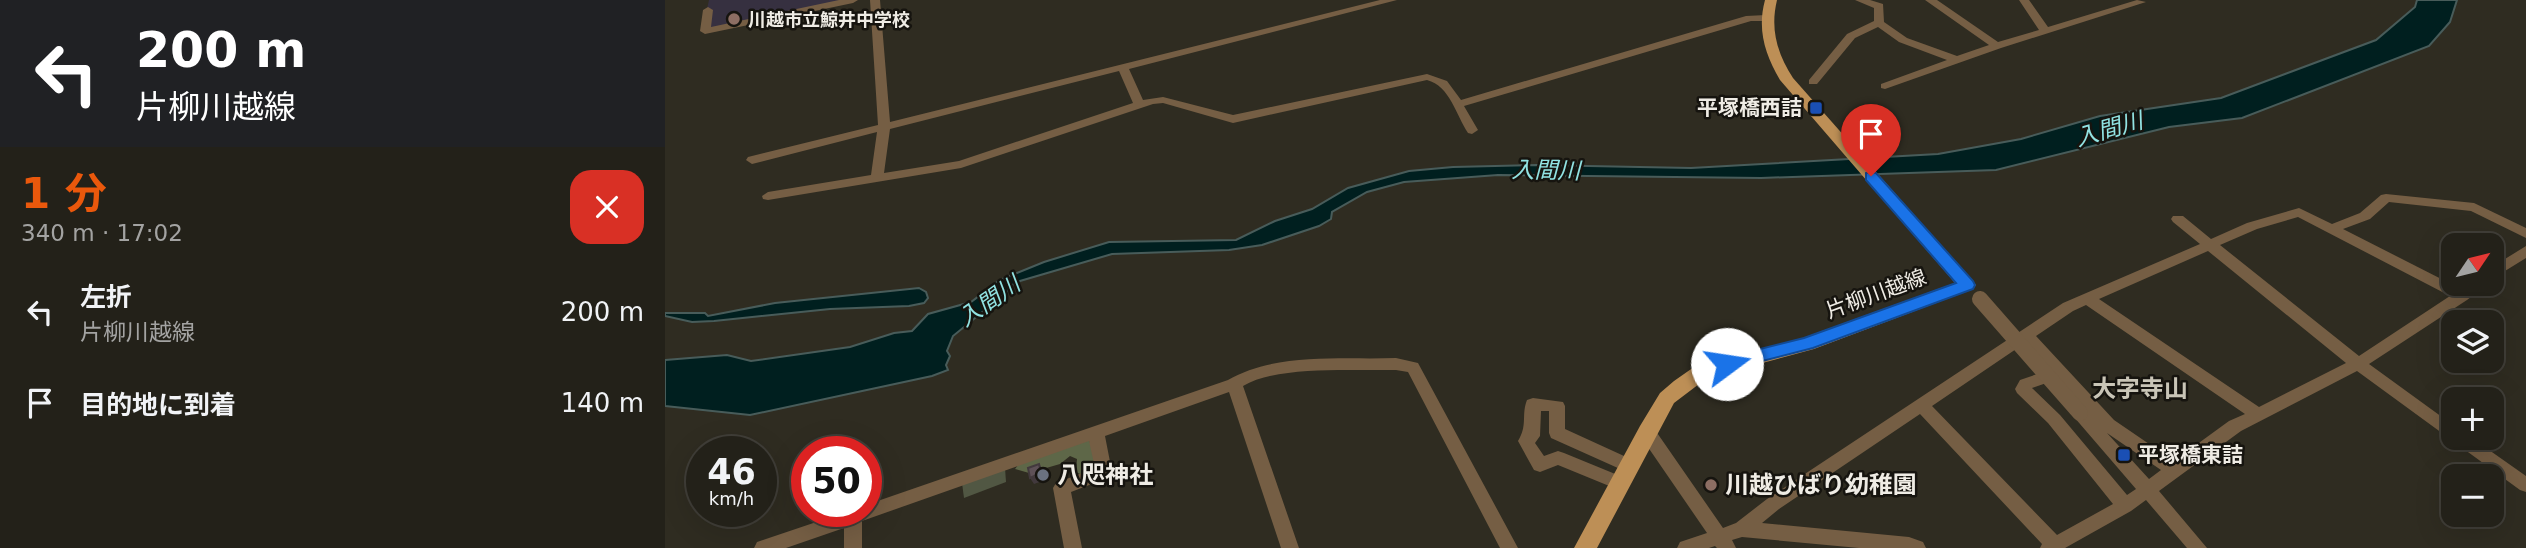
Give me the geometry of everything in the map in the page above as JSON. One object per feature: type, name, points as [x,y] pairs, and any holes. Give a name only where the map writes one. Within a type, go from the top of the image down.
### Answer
[{"type":"main road","name":"片柳川越線","points":[[1585,548],[1667,398],[1701,372],[1807,344],[1968,286],[1781,70],[1770,47],[1766,18],[1771,0]]},
{"type":"street","points":[[708,10],[705,31],[853,0]]},
{"type":"street","points":[[875,0],[884,126],[877,178]]},
{"type":"street","points":[[752,160],[1392,0]]},
{"type":"street","points":[[1860,0],[1881,3],[1879,23]]},
{"type":"street","points":[[1930,0],[1997,46]]},
{"type":"street","points":[[2024,0],[2046,32]]},
{"type":"street","points":[[1885,86],[1997,46],[2141,2]]},
{"type":"street","points":[[1459,104],[1750,18],[1766,18]]},
{"type":"street","points":[[1879,23],[1903,40],[1957,60]]},
{"type":"street","points":[[1813,82],[1851,36],[1879,23]]},
{"type":"street","points":[[1123,67],[1139,104]]},
{"type":"street","points":[[768,196],[978,159],[1139,104],[1163,100],[1233,119],[1427,76],[1440,80],[1459,104],[1472,130]]},
{"type":"street","points":[[2333,228],[2365,216],[2386,198],[2473,207],[2526,234]]},
{"type":"street","points":[[1686,548],[1723,543],[1773,504],[2026,334],[2087,298],[2252,226],[2299,212],[2441,285]]},
{"type":"street","points":[[2178,219],[2358,364],[2441,423]]},
{"type":"street","points":[[2504,266],[2526,251]]},
{"type":"street","points":[[1968,286],[2198,548]]},
{"type":"street","points":[[1921,405],[2052,546],[2125,506],[2217,438],[2257,414],[2358,364],[2462,296]]},
{"type":"street","points":[[2087,298],[2257,414]]},
{"type":"street","points":[[2026,334],[2108,425],[2175,471]]},
{"type":"street","points":[[882,507],[1234,384],[1248,374],[1270,370],[1396,364],[1413,367],[1509,548]]},
{"type":"street","points":[[2062,372],[2027,384],[2023,389],[2054,419],[2125,506]]},
{"type":"street","points":[[1234,384],[1290,548]]},
{"type":"street","points":[[1533,404],[1557,406],[1557,433],[1624,474],[1558,458],[1541,465],[1526,441],[1532,436],[1533,404]]},
{"type":"street","points":[[1647,432],[1723,543]]},
{"type":"street","points":[[1073,548],[1062,488],[1104,472],[1096,434]]},
{"type":"street","points":[[2478,450],[2526,485]]},
{"type":"street","points":[[763,548],[824,527]]},
{"type":"street","points":[[853,527],[853,548]]},
{"type":"street","points":[[1742,529],[1909,545],[1917,548]]},
{"type":"shaded area","name":"川越市立鯨井中学校","points":[[709,0],[848,0],[709,28],[712,9],[707,9]]},
{"type":"green space","points":[[1089,440],[1099,469],[1082,475],[1076,472],[1077,459],[1070,456],[1060,464],[1029,473],[1015,469],[1019,464]]},
{"type":"green space","points":[[1005,468],[1006,482],[964,498],[962,483]]},
{"type":"water","name":"入間川","points":[[2417,0],[2457,0],[2450,22],[2429,46],[2242,118],[2169,127],[1996,170],[1761,178],[1498,175],[1404,182],[1367,192],[1332,212],[1331,219],[1319,226],[1262,245],[1229,250],[1112,254],[1020,281],[1010,286],[1008,291],[953,336],[947,351],[950,356],[946,365],[948,370],[932,376],[750,415],[665,406],[665,360],[727,355],[751,361],[850,347],[894,333],[912,331],[928,314],[971,302],[1000,280],[1044,262],[1109,242],[1236,240],[1275,221],[1312,209],[1348,188],[1409,171],[1537,165],[1691,168],[1938,154],[2021,139],[2100,116],[2221,98],[2376,40],[2415,7]]},
{"type":"water","points":[[919,288],[926,292],[928,298],[924,303],[909,306],[830,309],[692,322],[665,316],[665,313],[705,313],[708,316],[775,303]]},
{"type":"building","points":[[1039,464],[1041,473],[1030,478],[1028,468]]},
{"type":"place","name":"川越市立鯨井中学校","points":[[734,19]]},
{"type":"place","name":"平塚橋西詰","points":[[1816,108]]},
{"type":"place","name":"平塚橋東詰","points":[[2124,455]]},
{"type":"place","name":"八咫神社","points":[[1043,475]]},
{"type":"place","name":"川越ひばり幼稚園","points":[[1711,485]]},
{"type":"district","name":"大字寺山","points":[[2140,389]]},
{"type":"route","points":[[1727,364],[1807,344],[1967,285],[1871,176]]}]
